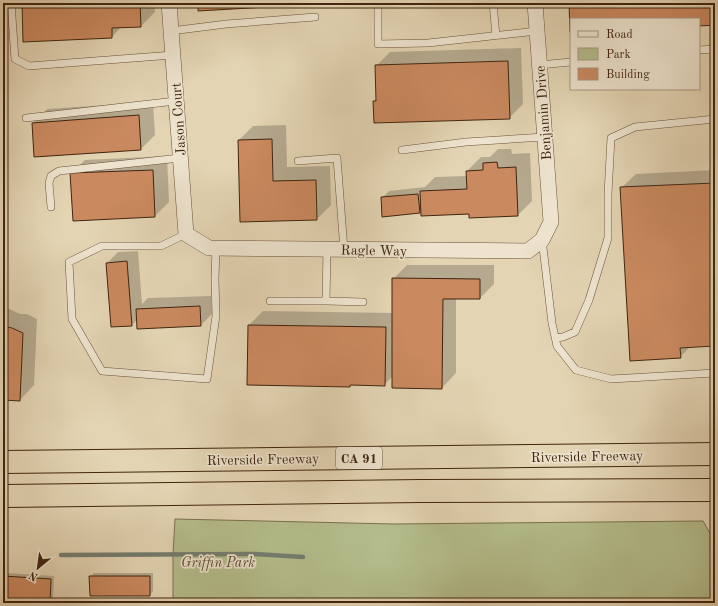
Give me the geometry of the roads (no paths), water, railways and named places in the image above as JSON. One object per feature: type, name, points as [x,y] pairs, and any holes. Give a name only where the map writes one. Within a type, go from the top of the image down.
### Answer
[{"type":"highway","name":"Riverside Freeway","points":[[3,462],[715,454]]},
{"type":"highway","points":[[3,496],[421,491],[715,490]]},
{"type":"street","name":"Jason Court","points":[[169,3],[186,234]]},
{"type":"street","name":"Benjamin Drive","points":[[534,3],[551,222]]},
{"type":"street","name":"Ragle Way","points":[[186,234],[209,248],[528,251],[542,239],[551,222]]},
{"type":"lane","points":[[11,3],[16,59],[29,66],[173,55]]},
{"type":"lane","points":[[378,3],[378,44],[428,43],[537,32]]},
{"type":"lane","points":[[493,3],[496,36]]},
{"type":"lane","points":[[171,31],[226,24],[315,17]]},
{"type":"lane","points":[[700,50],[715,49]]},
{"type":"lane","points":[[539,65],[570,62]]},
{"type":"lane","points":[[26,118],[176,101]]},
{"type":"lane","points":[[556,338],[575,332],[589,300],[608,238],[608,194],[611,138],[635,127],[715,119]]},
{"type":"lane","points":[[402,150],[466,142],[544,137]]},
{"type":"lane","points":[[51,207],[49,183],[51,176],[59,171],[180,158]]},
{"type":"lane","points":[[298,161],[338,158],[344,250]]},
{"type":"lane","points":[[186,234],[161,246],[102,246],[69,262],[72,319],[102,371],[206,379],[216,316],[214,279],[216,248]]},
{"type":"lane","points":[[542,239],[552,323],[558,346],[576,370],[611,379],[715,373]]},
{"type":"lane","points":[[326,301],[327,249]]},
{"type":"lane","points":[[270,301],[363,302]]},
{"type":"waterway","points":[[61,555],[255,554],[303,557]]},
{"type":"park label","name":"Griffin Park","points":[[218,562]]}]
